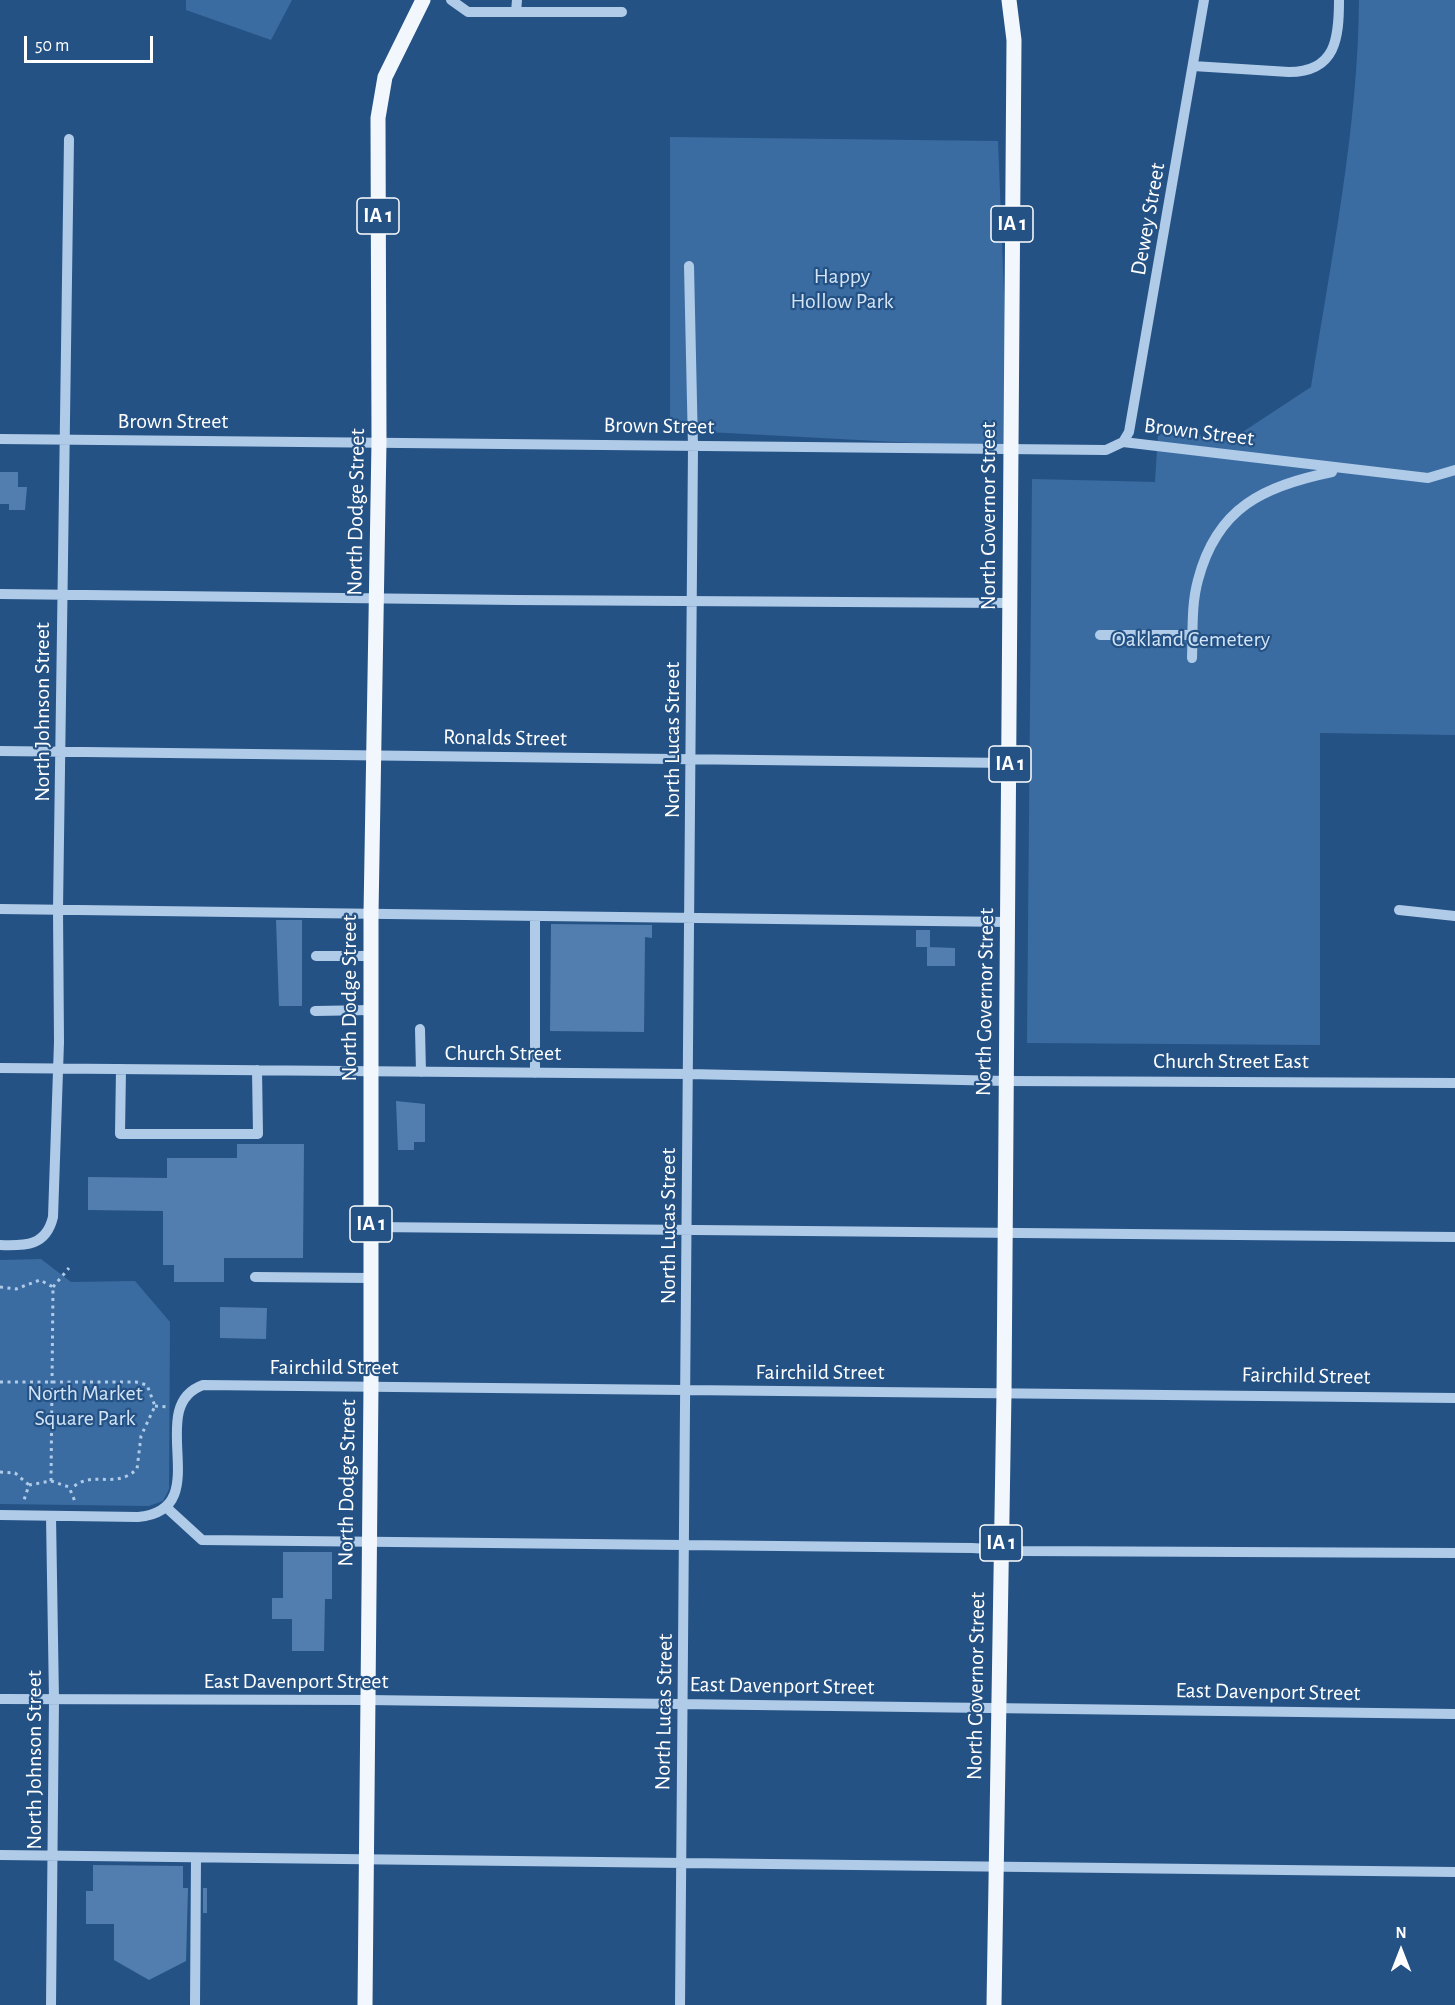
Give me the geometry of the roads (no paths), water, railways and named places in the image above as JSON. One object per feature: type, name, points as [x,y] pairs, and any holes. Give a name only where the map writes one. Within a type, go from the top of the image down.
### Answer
[{"type":"main road","name":"North Dodge Street","points":[[365,2005],[371,1386],[371,914],[379,442],[378,118],[385,77],[423,0]]},
{"type":"main road","name":"North Governor Street","points":[[994,2005],[997,1708],[1004,1392],[1010,763],[1014,40],[1009,0]]},
{"type":"street","points":[[451,0],[468,12],[622,12]]},
{"type":"street","points":[[516,12],[517,0]]},
{"type":"street","points":[[571,0],[571,12]]},
{"type":"street","name":"Dewey Street","points":[[1123,442],[1129,432],[1136,399],[1204,0]]},
{"type":"street","points":[[1193,66],[1289,72],[1301,72],[1315,67],[1332,52],[1338,39],[1339,0]]},
{"type":"street","name":"North Johnson Street","points":[[0,1245],[36,1244],[50,1227],[59,1068],[58,909],[63,440],[69,139]]},
{"type":"street","name":"North Lucas Street","points":[[681,2005],[693,447],[689,266]]},
{"type":"street","name":"Brown Street","points":[[0,439],[1106,450],[1123,442],[1343,470],[1428,478],[1455,470]]},
{"type":"street","points":[[1192,658],[1197,581],[1208,551],[1224,526],[1245,502],[1277,485],[1343,470]]},
{"type":"street","points":[[0,594],[377,597],[692,603],[1010,603]]},
{"type":"street","points":[[1100,635],[1193,635]]},
{"type":"street","name":"Ronalds Street","points":[[0,751],[1010,763]]},
{"type":"street","points":[[0,909],[1008,922]]},
{"type":"street","points":[[1399,910],[1455,916]]},
{"type":"street","points":[[535,1073],[536,917]]},
{"type":"street","points":[[316,956],[371,956]]},
{"type":"street","points":[[315,1011],[372,1010]]},
{"type":"street","points":[[420,1029],[421,1072]]},
{"type":"street","name":"Church Street","points":[[0,1068],[689,1074],[1007,1081]]},
{"type":"street","points":[[121,1069],[120,1134],[258,1134],[257,1070]]},
{"type":"street","name":"Church Street East","points":[[1007,1081],[1455,1083]]},
{"type":"street","points":[[371,1227],[1455,1237]]},
{"type":"street","points":[[255,1277],[371,1278]]},
{"type":"street","name":"Fairchild Street","points":[[167,1508],[174,1497],[176,1485],[178,1413],[181,1400],[187,1393],[203,1385],[687,1392],[1004,1392],[1455,1398]]},
{"type":"street","points":[[0,1515],[138,1517],[154,1515],[167,1508],[202,1540],[1455,1553]]},
{"type":"street","name":"North Johnson Street","points":[[51,1516],[54,1700],[51,2005]]},
{"type":"street","name":"East Davenport Street","points":[[0,1699],[367,1700],[1455,1714]]},
{"type":"street","points":[[0,1855],[1455,1872]]},
{"type":"street","points":[[195,2005],[196,1858]]},
{"type":"park label","name":"Happy Hollow Park","points":[[842,288]]},
{"type":"park label","name":"Oakland Cemetery","points":[[1191,639]]},
{"type":"park label","name":"North Market Square Park","points":[[85,1406]]}]
